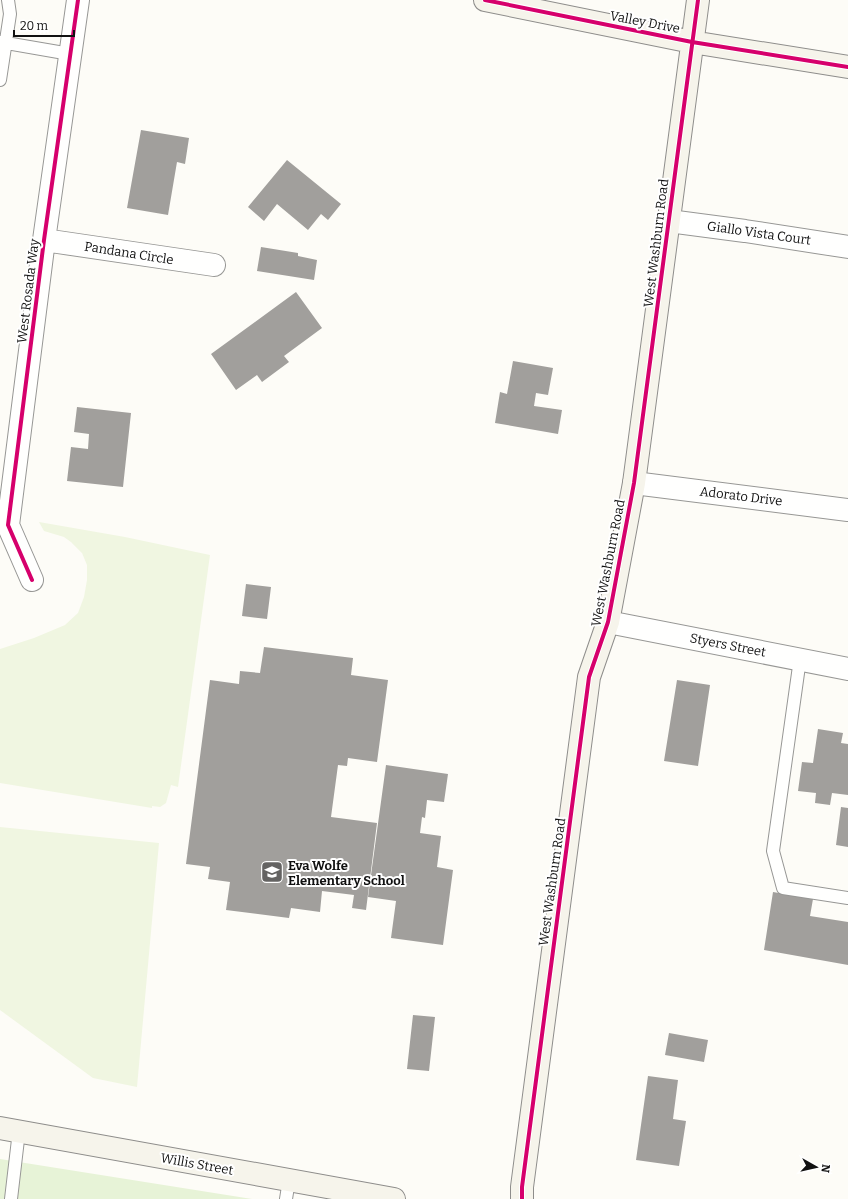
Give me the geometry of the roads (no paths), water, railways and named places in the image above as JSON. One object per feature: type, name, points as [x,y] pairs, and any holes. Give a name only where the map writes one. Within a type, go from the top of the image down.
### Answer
[{"type":"street","name":"West Rosada Way","points":[[32,580],[8,524],[44,240],[78,0]]},
{"type":"street","name":"Valley Drive","points":[[485,0],[692,42],[848,67]]},
{"type":"street","name":"West Washburn Road","points":[[522,1199],[522,1187],[589,677],[608,622],[634,483],[698,0]]},
{"type":"street","name":"Giallo Vista Court","points":[[669,221],[848,247]]},
{"type":"street","name":"Pandana Circle","points":[[44,240],[214,265]]},
{"type":"street","name":"Adorato Drive","points":[[634,483],[848,510]]},
{"type":"street","name":"Styers Street","points":[[608,622],[848,669]]},
{"type":"street","name":"Willis Street","points":[[10,1129],[288,1190],[394,1199]]},
{"type":"lane","points":[[0,80],[2,43],[10,14],[8,0]]},
{"type":"lane","points":[[2,43],[70,54]]},
{"type":"lane","points":[[800,659],[773,851],[783,888],[848,898]]},
{"type":"lane","points":[[10,1129],[11,1199]]},
{"type":"place","name":"Eva Wolfe Elementary School","points":[[272,872]]}]
